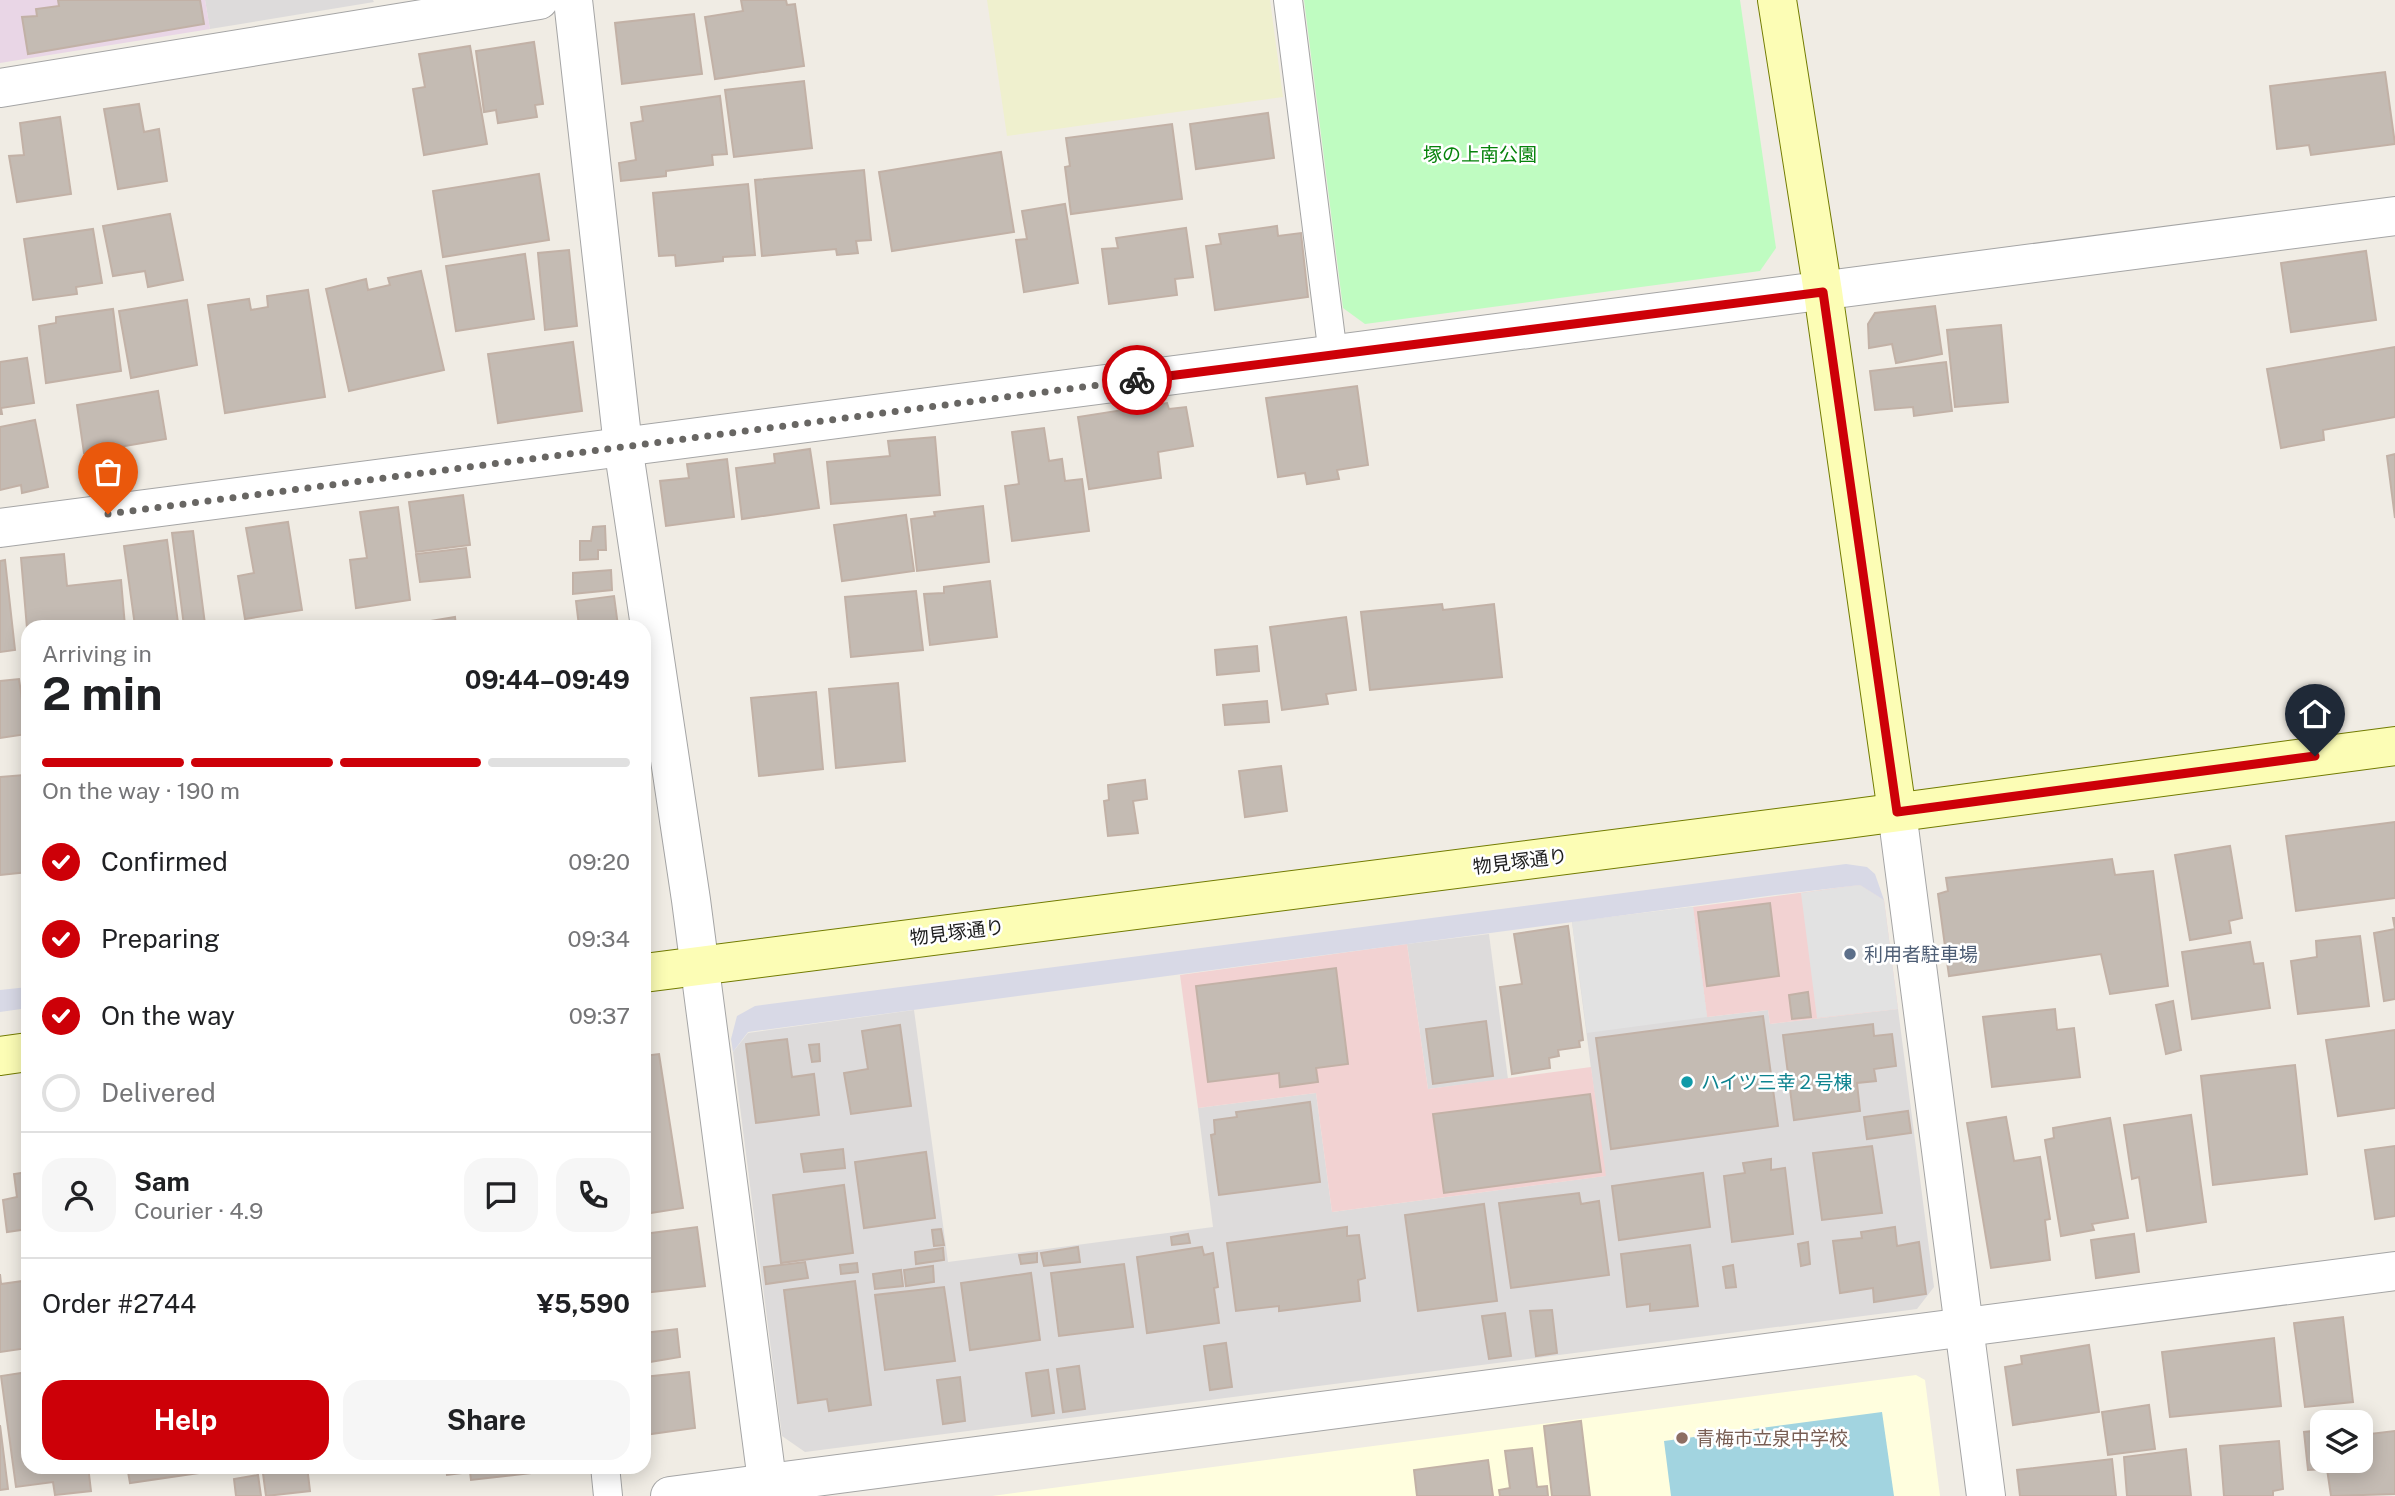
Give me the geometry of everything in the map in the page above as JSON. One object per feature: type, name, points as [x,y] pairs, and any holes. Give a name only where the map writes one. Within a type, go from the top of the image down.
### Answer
[{"type":"street","points":[[0,88],[539,0]]},
{"type":"street","points":[[573,0],[623,446],[649,620]]},
{"type":"street","points":[[1777,0],[1823,292],[1897,812],[1986,1496]]},
{"type":"street","points":[[0,528],[2395,216]]},
{"type":"street","points":[[651,635],[700,965],[769,1490]]},
{"type":"street","name":"物見塚通り","points":[[651,972],[2395,746]]},
{"type":"street","points":[[0,1056],[21,1053]]},
{"type":"street","points":[[670,1496],[769,1490],[2395,1271]]},
{"type":"lane","points":[[1288,0],[1333,355]]},
{"type":"lane","points":[[606,1474],[608,1496]]},
{"type":"shaded area","points":[[0,0],[205,0],[210,29],[0,63]]},
{"type":"shaded area","points":[[205,0],[373,0],[374,2],[210,29]]},
{"type":"shaded area","points":[[987,0],[1270,0],[1283,97],[1007,136]]},
{"type":"shaded area","points":[[1846,864],[1867,867],[1875,874],[1884,900],[1860,885],[1775,895],[748,1032],[733,1052],[731,1039],[737,1016],[755,1006]]},
{"type":"shaded area","points":[[1860,885],[1884,900],[1898,1009],[1770,1024],[1768,1010],[1707,1017],[1693,907]]},
{"type":"shaded area","name":"利用者駐車場","points":[[1860,885],[1884,900],[1898,1009],[1817,1018],[1801,893]]},
{"type":"shaded area","points":[[1693,907],[1707,1017],[1768,1010],[1770,1024],[1898,1009],[1934,1287],[1917,1309],[805,1452],[782,1436],[733,1052],[748,1033],[914,1010],[948,1262],[1213,1227],[1198,1108],[1316,1093],[1332,1212],[1605,1176],[1572,922]]},
{"type":"shaded area","points":[[1693,907],[1707,1017],[1587,1033],[1572,922]]},
{"type":"shaded area","points":[[1489,934],[1508,1079],[1428,1089],[1407,944]]},
{"type":"shaded area","points":[[1407,944],[1428,1089],[1591,1067],[1606,1176],[1332,1212],[1316,1093],[1198,1108],[1180,975]]},
{"type":"shaded area","points":[[21,988],[21,1009],[0,1012],[0,990]]},
{"type":"shaded area","name":"青梅市立泉中学校","points":[[1916,1375],[1925,1380],[1940,1496],[992,1496]]},
{"type":"green space","name":"塚の上南公園","points":[[1304,0],[1740,0],[1776,248],[1760,271],[1365,324],[1343,308]]},
{"type":"water","points":[[1882,1412],[1894,1496],[1671,1496],[1664,1441]]},
{"type":"building","points":[[58,0],[200,0],[204,24],[28,54],[22,17],[37,16],[36,9],[59,6]]},
{"type":"building","points":[[741,0],[786,0],[787,5],[795,4],[804,66],[715,79],[705,17],[743,11]]},
{"type":"building","points":[[694,14],[702,74],[622,84],[615,23]]},
{"type":"building","points":[[534,42],[543,104],[535,105],[537,117],[498,123],[496,110],[484,112],[476,51]]},
{"type":"building","points":[[470,46],[487,144],[424,155],[413,89],[425,87],[419,54]]},
{"type":"building","points":[[2385,72],[2395,144],[2311,155],[2309,145],[2277,149],[2270,86]]},
{"type":"building","points":[[804,81],[812,148],[734,157],[725,90]]},
{"type":"building","points":[[720,96],[727,154],[712,155],[713,165],[666,171],[666,176],[621,181],[619,163],[636,160],[631,123],[643,121],[641,107]]},
{"type":"building","points":[[139,104],[144,132],[159,129],[167,181],[118,189],[104,109]]},
{"type":"building","points":[[1268,113],[1274,158],[1196,169],[1190,124]]},
{"type":"building","points":[[60,117],[71,194],[17,202],[9,156],[24,155],[20,123]]},
{"type":"building","points":[[1172,124],[1182,199],[1071,214],[1065,167],[1070,166],[1066,138]]},
{"type":"building","points":[[1001,152],[1014,232],[892,251],[879,172]]},
{"type":"building","points":[[864,170],[871,240],[856,241],[858,253],[837,255],[836,249],[762,256],[755,180]]},
{"type":"building","points":[[539,174],[549,240],[443,257],[433,191]]},
{"type":"building","points":[[748,184],[755,255],[723,257],[723,261],[676,266],[675,255],[659,256],[653,193]]},
{"type":"building","points":[[1065,204],[1078,283],[1024,292],[1016,240],[1027,239],[1022,211]]},
{"type":"building","points":[[170,214],[183,280],[148,287],[145,271],[113,276],[103,226]]},
{"type":"building","points":[[1277,226],[1278,236],[1301,233],[1308,297],[1215,310],[1206,246],[1221,244],[1219,234]]},
{"type":"building","points":[[1186,228],[1193,277],[1175,279],[1177,295],[1109,304],[1102,249],[1118,248],[1116,238]]},
{"type":"building","points":[[93,229],[102,283],[76,287],[77,294],[33,300],[24,239]]},
{"type":"building","points":[[569,250],[577,326],[545,330],[538,253]]},
{"type":"building","points":[[2366,251],[2376,320],[2291,332],[2281,263]]},
{"type":"building","points":[[525,254],[534,319],[456,331],[446,266]]},
{"type":"building","points":[[421,271],[444,370],[349,391],[326,289],[366,279],[368,290],[390,285],[388,278]]},
{"type":"building","points":[[308,290],[325,397],[225,413],[208,305],[249,299],[251,310],[268,307],[267,296]]},
{"type":"building","points":[[187,300],[197,365],[131,378],[119,311]]},
{"type":"building","points":[[1935,306],[1942,354],[1896,363],[1892,344],[1869,348],[1868,324],[1875,313]]},
{"type":"building","points":[[113,309],[121,371],[46,383],[39,326],[56,323],[56,317]]},
{"type":"building","points":[[2001,325],[2008,402],[1955,407],[1947,330]]},
{"type":"building","points":[[573,342],[582,411],[498,423],[488,354]]},
{"type":"building","points":[[2395,347],[2395,417],[2323,430],[2324,440],[2281,448],[2267,369]]},
{"type":"building","points":[[27,358],[34,403],[1,408],[0,414],[0,362]]},
{"type":"building","points":[[1946,362],[1952,411],[1914,416],[1913,407],[1875,410],[1870,371]]},
{"type":"building","points":[[1357,386],[1368,465],[1337,470],[1339,479],[1307,484],[1305,473],[1278,477],[1266,398]]},
{"type":"building","points":[[158,391],[166,439],[84,453],[77,405]]},
{"type":"building","points":[[1167,403],[1169,409],[1186,407],[1193,446],[1158,452],[1161,478],[1089,489],[1078,417]]},
{"type":"building","points":[[35,420],[48,487],[22,493],[21,485],[0,490],[0,427]]},
{"type":"building","points":[[1044,428],[1049,461],[1062,459],[1065,481],[1082,479],[1089,531],[1012,541],[1005,486],[1019,484],[1012,432]]},
{"type":"building","points":[[935,437],[940,495],[831,504],[827,462],[890,456],[888,441]]},
{"type":"building","points":[[810,449],[819,508],[742,519],[736,468],[775,463],[774,454]]},
{"type":"building","points":[[2395,454],[2395,518],[2387,456]]},
{"type":"building","points":[[727,459],[734,517],[666,526],[660,481],[689,478],[687,464]]},
{"type":"building","points":[[463,495],[470,545],[416,552],[409,502]]},
{"type":"building","points":[[983,506],[989,562],[917,571],[911,519],[935,516],[934,512]]},
{"type":"building","points":[[398,507],[410,600],[356,608],[350,560],[367,558],[360,512]]},
{"type":"building","points":[[906,515],[914,571],[842,581],[834,525]]},
{"type":"building","points":[[288,522],[302,610],[245,619],[238,576],[254,573],[246,528]]},
{"type":"building","points":[[605,526],[606,550],[598,550],[598,559],[580,560],[580,541],[591,541],[593,527]]},
{"type":"building","points":[[193,531],[204,620],[183,620],[172,533]]},
{"type":"building","points":[[167,540],[178,620],[134,620],[124,546]]},
{"type":"building","points":[[466,548],[470,577],[420,582],[416,554]]},
{"type":"building","points":[[64,554],[67,586],[121,580],[124,620],[26,620],[21,558]]},
{"type":"building","points":[[5,560],[15,650],[0,652],[0,561]]},
{"type":"building","points":[[611,570],[612,590],[573,594],[573,573]]},
{"type":"building","points":[[990,581],[997,637],[930,645],[924,594],[944,593],[944,587]]},
{"type":"building","points":[[916,591],[923,650],[851,657],[845,597]]},
{"type":"building","points":[[614,596],[617,620],[578,620],[576,601]]},
{"type":"building","points":[[1442,604],[1443,610],[1494,604],[1502,677],[1370,690],[1361,612]]},
{"type":"building","points":[[1346,617],[1356,690],[1326,694],[1328,704],[1282,710],[1270,627]]},
{"type":"building","points":[[1257,646],[1259,671],[1217,675],[1215,650]]},
{"type":"building","points":[[19,679],[21,735],[0,738],[0,681]]},
{"type":"building","points":[[898,683],[905,761],[836,768],[829,689]]},
{"type":"building","points":[[816,692],[823,769],[759,776],[751,698]]},
{"type":"building","points":[[1267,701],[1269,722],[1225,725],[1223,705]]},
{"type":"building","points":[[1281,766],[1287,811],[1245,817],[1239,771]]},
{"type":"building","points":[[21,775],[21,873],[0,875],[0,777]]},
{"type":"building","points":[[1145,780],[1147,799],[1133,801],[1138,833],[1108,836],[1104,801],[1109,800],[1108,785]]},
{"type":"building","points":[[2395,822],[2395,898],[2296,911],[2286,836]]},
{"type":"building","points":[[2230,846],[2242,918],[2229,921],[2231,933],[2190,940],[2175,855]]},
{"type":"building","points":[[2112,859],[2115,875],[2153,871],[2168,986],[2110,994],[2101,954],[1949,976],[1938,894],[1948,891],[1946,878]]},
{"type":"building","points":[[1770,903],[1779,976],[1707,986],[1698,912]]},
{"type":"building","points":[[1568,926],[1583,1040],[1579,1041],[1580,1047],[1558,1050],[1559,1056],[1549,1058],[1550,1068],[1512,1074],[1500,987],[1522,984],[1514,934]]},
{"type":"building","points":[[2395,929],[2395,999],[2384,1001],[2374,933]]},
{"type":"building","points":[[2360,936],[2369,1006],[2298,1014],[2291,961],[2317,957],[2316,941]]},
{"type":"building","points":[[2250,942],[2254,964],[2263,963],[2270,1008],[2192,1019],[2182,952]]},
{"type":"building","points":[[1336,968],[1348,1064],[1316,1068],[1318,1082],[1280,1087],[1279,1073],[1208,1082],[1196,986]]},
{"type":"building","points":[[1808,992],[1811,1017],[1792,1019],[1789,995]]},
{"type":"building","points":[[2173,1001],[2181,1050],[2166,1054],[2156,1005]]},
{"type":"building","points":[[2055,1009],[2057,1030],[2074,1028],[2080,1077],[1992,1087],[1983,1017]]},
{"type":"building","name":"ハイツ三幸２号棟","points":[[1763,1016],[1778,1126],[1611,1149],[1596,1038]]},
{"type":"building","points":[[1486,1021],[1493,1076],[1433,1084],[1426,1029]]},
{"type":"building","points":[[1873,1024],[1874,1036],[1892,1034],[1896,1066],[1874,1069],[1876,1081],[1857,1083],[1860,1111],[1794,1120],[1783,1035]]},
{"type":"building","points":[[900,1025],[911,1106],[851,1114],[844,1073],[868,1069],[862,1031]]},
{"type":"building","points":[[2395,1030],[2395,1108],[2338,1116],[2326,1040]]},
{"type":"building","points":[[787,1039],[792,1077],[814,1074],[819,1115],[756,1123],[746,1044]]},
{"type":"building","points":[[819,1044],[820,1061],[812,1062],[809,1045]]},
{"type":"building","points":[[659,1054],[683,1208],[651,1213],[651,1055]]},
{"type":"building","points":[[2295,1065],[2307,1174],[2213,1185],[2201,1076]]},
{"type":"building","points":[[1590,1094],[1601,1172],[1444,1193],[1433,1114]]},
{"type":"building","points":[[1310,1102],[1320,1182],[1219,1195],[1211,1135],[1215,1134],[1214,1120],[1237,1117],[1236,1112]]},
{"type":"building","points":[[1908,1111],[1911,1133],[1867,1139],[1864,1117]]},
{"type":"building","points":[[2191,1115],[2206,1222],[2147,1231],[2139,1177],[2132,1179],[2124,1125]]},
{"type":"building","points":[[2006,1117],[2014,1161],[2040,1157],[2050,1219],[2045,1220],[2050,1260],[1991,1268],[1967,1123]]},
{"type":"building","points":[[2110,1118],[2128,1218],[2092,1224],[2094,1230],[2061,1236],[2045,1140],[2054,1138],[2053,1128]]},
{"type":"building","points":[[1872,1146],[1882,1213],[1822,1220],[1813,1153]]},
{"type":"building","points":[[2395,1146],[2395,1216],[2375,1219],[2365,1150]]},
{"type":"building","points":[[843,1149],[845,1168],[804,1172],[801,1154]]},
{"type":"building","points":[[926,1152],[935,1218],[864,1228],[855,1162]]},
{"type":"building","points":[[1771,1159],[1771,1170],[1785,1168],[1793,1234],[1732,1242],[1724,1176],[1745,1173],[1743,1163]]},
{"type":"building","points":[[21,1173],[21,1230],[7,1232],[3,1200],[17,1197],[14,1174]]},
{"type":"building","points":[[1703,1173],[1710,1227],[1619,1240],[1612,1186]]},
{"type":"building","points":[[844,1185],[853,1253],[781,1263],[773,1195]]},
{"type":"building","points":[[1579,1193],[1581,1204],[1599,1201],[1609,1275],[1511,1288],[1499,1203]]},
{"type":"building","points":[[1484,1204],[1497,1301],[1418,1311],[1405,1215]]},
{"type":"building","points":[[697,1227],[705,1286],[651,1292],[651,1233]]},
{"type":"building","points":[[1347,1227],[1347,1236],[1359,1235],[1365,1278],[1358,1280],[1360,1301],[1279,1311],[1279,1306],[1236,1311],[1227,1243]]},
{"type":"building","points":[[1895,1227],[1897,1246],[1919,1242],[1926,1294],[1874,1302],[1873,1288],[1840,1293],[1833,1241],[1862,1238],[1861,1232]]},
{"type":"building","points":[[941,1229],[944,1245],[934,1246],[932,1230]]},
{"type":"building","points":[[1188,1234],[1190,1243],[1172,1245],[1171,1237]]},
{"type":"building","points":[[2134,1234],[2139,1272],[2096,1278],[2091,1240]]},
{"type":"building","points":[[1808,1242],[1810,1264],[1801,1266],[1798,1244]]},
{"type":"building","points":[[1690,1245],[1698,1306],[1650,1311],[1650,1304],[1627,1307],[1621,1254]]},
{"type":"building","points":[[1078,1247],[1080,1262],[1044,1266],[1041,1253]]},
{"type":"building","points":[[1202,1247],[1204,1255],[1213,1253],[1219,1323],[1147,1333],[1137,1257]]},
{"type":"building","points":[[943,1248],[944,1260],[916,1264],[915,1252]]},
{"type":"building","points":[[1037,1253],[1037,1262],[1021,1264],[1019,1255]]},
{"type":"building","points":[[805,1262],[808,1278],[766,1284],[764,1267]]},
{"type":"building","points":[[857,1263],[858,1272],[841,1274],[840,1265]]},
{"type":"building","points":[[1124,1264],[1133,1327],[1059,1336],[1051,1273]]},
{"type":"building","points":[[1733,1265],[1736,1287],[1726,1288],[1723,1267]]},
{"type":"building","points":[[933,1266],[934,1282],[906,1286],[904,1270]]},
{"type":"building","points":[[901,1270],[903,1286],[875,1289],[873,1274]]},
{"type":"building","points":[[1031,1273],[1040,1340],[970,1350],[961,1283]]},
{"type":"building","points":[[0,1274],[1,1284],[21,1281],[21,1349],[0,1352]]},
{"type":"building","points":[[855,1281],[871,1405],[829,1411],[827,1399],[798,1403],[784,1290]]},
{"type":"building","points":[[944,1287],[955,1361],[885,1370],[875,1295]]},
{"type":"building","points":[[1552,1310],[1557,1353],[1536,1356],[1530,1311]]},
{"type":"building","points":[[1505,1313],[1511,1356],[1489,1359],[1482,1316]]},
{"type":"building","points":[[2343,1317],[2353,1402],[2305,1407],[2294,1323]]},
{"type":"building","points":[[677,1329],[680,1357],[651,1362],[651,1332]]},
{"type":"building","points":[[2274,1338],[2281,1406],[2170,1417],[2162,1352]]},
{"type":"building","points":[[1226,1343],[1232,1387],[1210,1390],[1204,1346]]},
{"type":"building","points":[[2089,1345],[2099,1412],[2013,1425],[2005,1367],[2022,1364],[2021,1356]]},
{"type":"building","points":[[1079,1366],[1085,1409],[1063,1412],[1057,1369]]},
{"type":"building","points":[[1048,1370],[1054,1413],[1032,1416],[1026,1373]]},
{"type":"building","points":[[689,1372],[695,1428],[651,1434],[651,1376]]},
{"type":"building","points":[[21,1373],[21,1474],[89,1474],[91,1491],[55,1495],[53,1482],[16,1487],[1,1376]]},
{"type":"building","points":[[960,1377],[965,1421],[943,1424],[937,1380]]},
{"type":"building","points":[[2149,1405],[2155,1449],[2108,1455],[2102,1412]]},
{"type":"building","points":[[1581,1421],[1590,1496],[1552,1496],[1544,1426]]},
{"type":"building","points":[[0,1425],[8,1489],[0,1490]]},
{"type":"building","points":[[2310,1431],[2310,1470],[2308,1470],[2304,1432]]},
{"type":"building","points":[[2395,1431],[2395,1494],[2331,1496],[2328,1473],[2373,1473],[2373,1434]]},
{"type":"building","points":[[2279,1441],[2283,1489],[2273,1491],[2273,1496],[2224,1496],[2220,1446]]},
{"type":"building","points":[[1532,1448],[1537,1487],[1547,1486],[1548,1496],[1500,1496],[1499,1490],[1510,1488],[1505,1451]]},
{"type":"building","points":[[2186,1449],[2191,1496],[2127,1496],[2124,1457]]},
{"type":"building","points":[[2112,1459],[2116,1496],[2020,1496],[2017,1470]]},
{"type":"building","points":[[1488,1460],[1493,1496],[1417,1496],[1414,1470]]},
{"type":"building","points":[[128,1474],[192,1474],[130,1483]]},
{"type":"building","points":[[263,1474],[308,1474],[310,1491],[266,1496]]},
{"type":"building","points":[[470,1474],[522,1474],[471,1480]]},
{"type":"building","points":[[258,1475],[261,1496],[236,1496],[234,1479]]},
{"type":"way so far","points":[[108,514],[1137,380]]},
{"type":"place","name":"利用者駐車場","points":[[1850,954]]},
{"type":"place","name":"ハイツ三幸２号棟","points":[[1687,1082]]},
{"type":"place","name":"青梅市立泉中学校","points":[[1682,1438]]},
{"type":"route","points":[[1137,380],[1823,292],[1897,812],[2315,756]]}]
